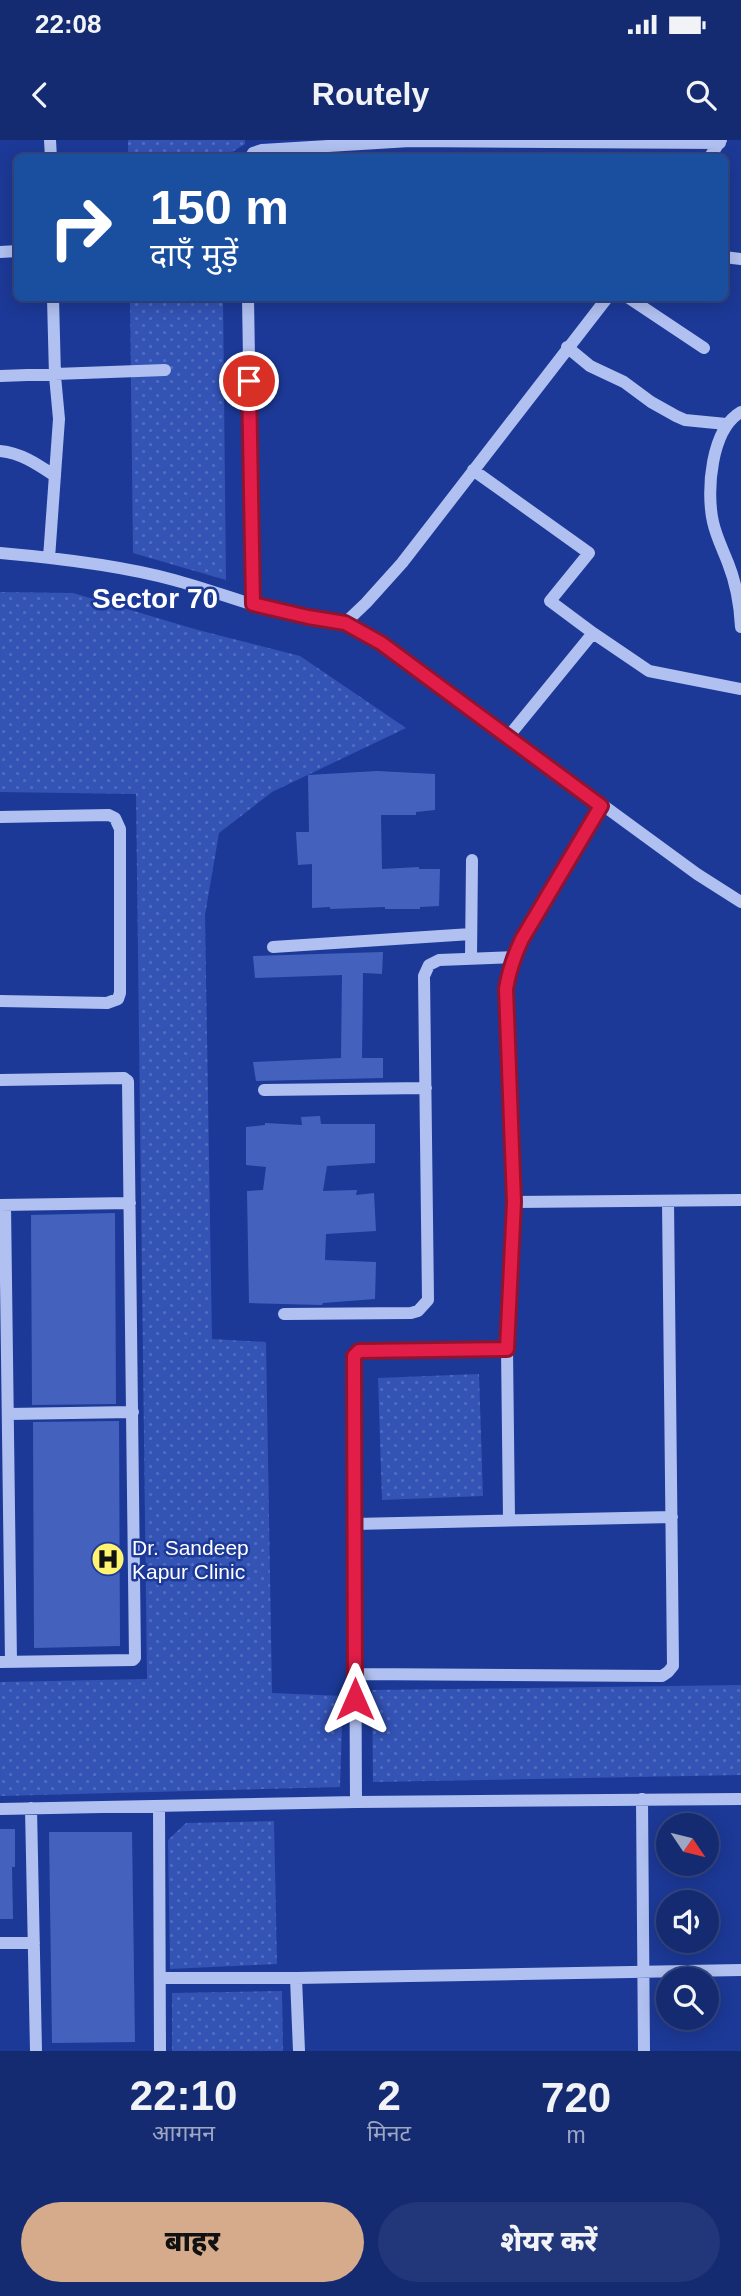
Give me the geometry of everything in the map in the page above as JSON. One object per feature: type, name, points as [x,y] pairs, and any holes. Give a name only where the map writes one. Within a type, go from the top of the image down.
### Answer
[{"type":"street","points":[[252,154],[308,143],[720,141]]},
{"type":"street","points":[[50,558],[59,419],[53,301]]},
{"type":"street","points":[[248,301],[253,604]]},
{"type":"street","points":[[345,623],[402,563],[605,301]]},
{"type":"street","points":[[634,301],[704,348]]},
{"type":"street","points":[[567,347],[590,366],[624,382],[676,416],[685,420],[726,424]]},
{"type":"street","points":[[0,376],[165,370]]},
{"type":"street","points":[[741,412],[726,424],[719,436],[715,453],[711,509],[713,525],[730,567],[741,627]]},
{"type":"street","points":[[0,451],[23,457],[55,476]]},
{"type":"street","points":[[473,470],[589,553],[550,601],[649,671],[741,689]]},
{"type":"street","points":[[0,553],[50,558],[173,580],[253,604],[345,623],[381,643],[601,806],[697,874],[741,901]]},
{"type":"street","points":[[508,737],[593,633]]},
{"type":"street","points":[[509,1520],[507,1349],[514,1202],[506,989],[514,957],[601,806]]},
{"type":"street","points":[[0,817],[109,815],[115,818],[120,829],[120,993],[118,999],[107,1003],[0,1002]]},
{"type":"street","points":[[471,958],[472,860]]},
{"type":"street","points":[[273,947],[471,934]]},
{"type":"street","points":[[284,1314],[411,1313],[418,1311],[428,1300],[424,976],[433,961],[514,957]]},
{"type":"street","points":[[0,1080],[127,1079],[129,1084],[133,1412],[135,1659],[5,1662],[4,1462],[8,1414],[4,1359],[3,1205],[130,1203]]},
{"type":"street","points":[[264,1090],[426,1088]]},
{"type":"street","points":[[514,1202],[741,1200]]},
{"type":"street","points":[[355,1674],[662,1676],[673,1666],[668,1201]]},
{"type":"street","points":[[356,1802],[355,1354],[359,1351],[507,1349]]},
{"type":"street","points":[[8,1414],[133,1412]]},
{"type":"street","points":[[354,1524],[672,1517]]},
{"type":"street","points":[[642,1799],[644,2051]]},
{"type":"street","points":[[0,1809],[356,1802],[741,1799]]},
{"type":"street","points":[[159,1806],[160,2051]]},
{"type":"street","points":[[31,1808],[36,2051]]},
{"type":"street","points":[[0,1943],[34,1943]]},
{"type":"street","points":[[160,1978],[741,1970]]},
{"type":"street","points":[[296,1978],[299,2051]]},
{"type":"shaded area","points":[[128,140],[245,140],[245,144],[229,154],[128,154]]},
{"type":"shaded area","points":[[130,301],[223,301],[226,580],[133,553]]},
{"type":"shaded area","points":[[0,592],[73,593],[198,630],[300,656],[406,728],[272,792],[219,833],[205,915],[212,1339],[266,1342],[272,1693],[343,1696],[340,1787],[0,1796],[0,1682],[147,1679],[136,794],[0,792]]},
{"type":"shaded area","points":[[479,1374],[483,1496],[382,1500],[378,1378]]},
{"type":"shaded area","points":[[741,1685],[741,1775],[373,1782],[372,1690]]},
{"type":"shaded area","points":[[274,1821],[277,1964],[170,1969],[168,1840],[186,1823]]},
{"type":"shaded area","points":[[282,1991],[283,2051],[172,2051],[172,1993]]},
{"type":"building","points":[[377,771],[435,774],[435,810],[416,812],[416,815],[381,815],[382,869],[440,869],[439,906],[420,909],[312,908],[312,864],[298,865],[296,832],[309,832],[308,775]]},
{"type":"building","points":[[383,952],[382,974],[363,973],[362,1058],[383,1058],[383,1078],[256,1081],[253,1062],[341,1058],[342,975],[255,978],[253,956]]},
{"type":"building","points":[[320,1116],[321,1124],[375,1124],[375,1163],[327,1166],[323,1191],[357,1190],[356,1195],[374,1193],[376,1231],[326,1234],[325,1260],[376,1262],[375,1299],[322,1305],[249,1303],[247,1191],[263,1190],[266,1167],[246,1165],[246,1127],[265,1123],[302,1125],[301,1117]]},
{"type":"building","points":[[115,1213],[116,1404],[32,1405],[31,1215]]},
{"type":"building","points":[[119,1421],[120,1646],[34,1648],[33,1422]]},
{"type":"building","points":[[0,1829],[15,1829],[15,1867],[12,1867],[13,1919],[0,1919]]},
{"type":"building","points":[[49,1832],[132,1832],[135,2042],[52,2043]]},
{"type":"place","name":"Dr. Sandeep Kapur Clinic","points":[[108,1559]]},
{"type":"district","name":"Sector 70","points":[[155,598]]},
{"type":"route","points":[[249,381],[253,604],[345,623],[381,643],[601,806],[522,939],[514,957],[506,989],[514,1202],[507,1349],[359,1351],[354,1356],[355,1699]]}]
